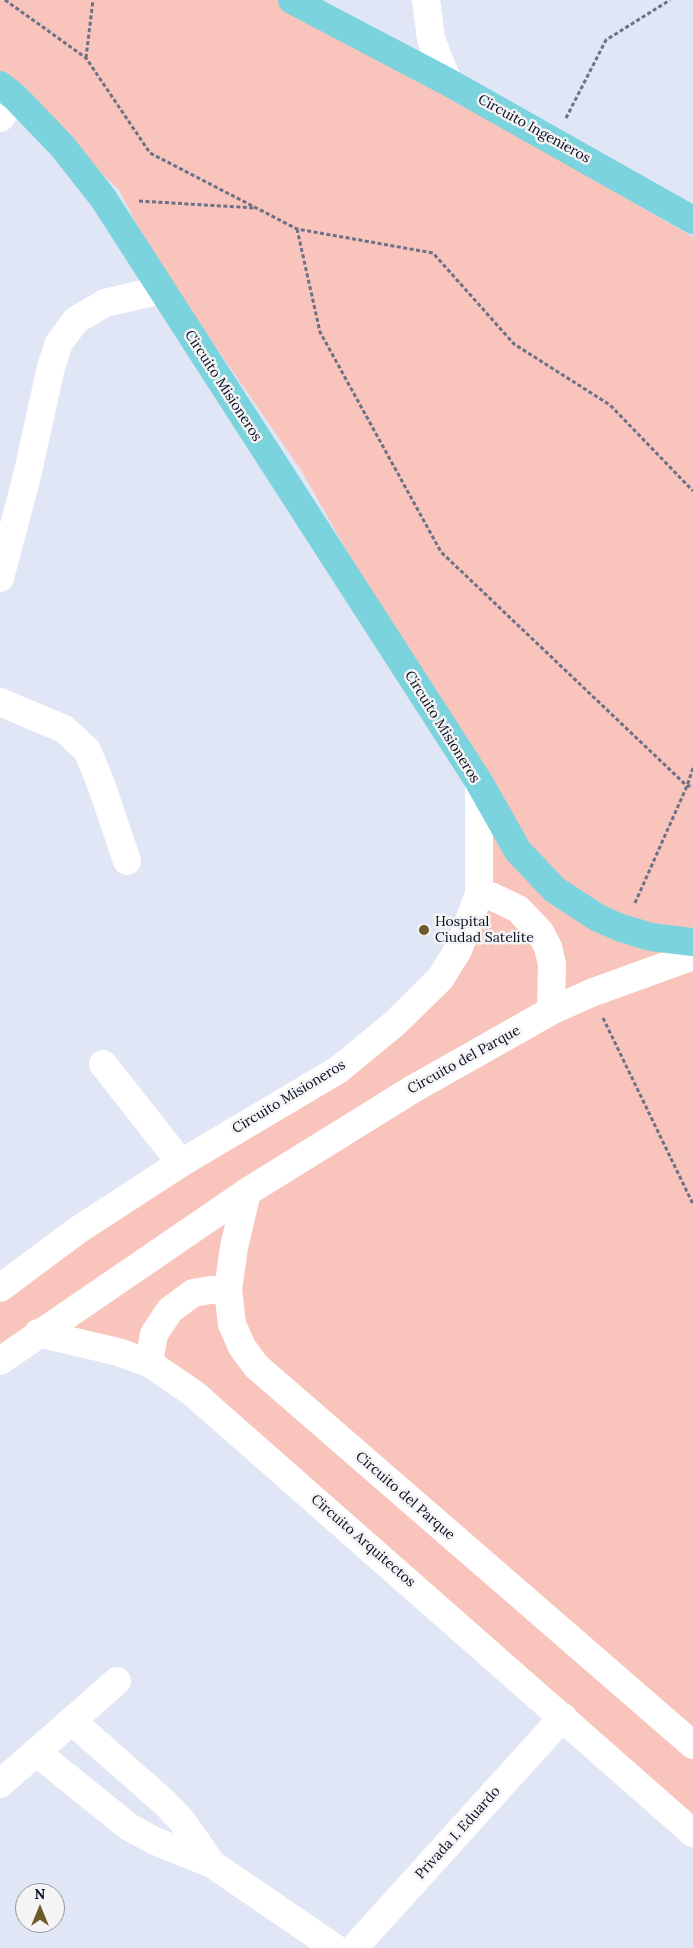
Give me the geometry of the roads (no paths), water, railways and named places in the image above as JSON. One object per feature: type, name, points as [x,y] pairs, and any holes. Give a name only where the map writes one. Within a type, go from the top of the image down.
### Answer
[{"type":"main road","name":"Circuito Ingenieros","points":[[292,0],[555,140],[693,220]]},
{"type":"main road","name":"Circuito Misioneros","points":[[5,100],[63,146],[103,198],[480,782]]},
{"type":"main road","points":[[480,782],[518,851],[537,872],[576,905],[621,928],[651,937],[693,942]]},
{"type":"street","points":[[426,0],[431,39],[448,82]]},
{"type":"street","points":[[0,578],[27,476],[51,367],[59,343],[76,320],[105,302],[161,290]]},
{"type":"street","points":[[0,702],[64,730],[87,750],[101,784],[126,861]]},
{"type":"street","name":"Circuito Misioneros","points":[[0,1288],[78,1230],[180,1163],[338,1070],[394,1024],[440,979],[458,950],[479,894],[480,782]]},
{"type":"street","points":[[479,894],[493,897],[518,909],[540,932],[548,947],[552,964],[551,1011]]},
{"type":"street","name":"Circuito del Parque","points":[[38,1333],[247,1192],[413,1089],[551,1011],[591,993],[693,956]]},
{"type":"street","points":[[104,1064],[180,1163]]},
{"type":"street","name":"Circuito del Parque","points":[[247,1192],[234,1247],[228,1290],[232,1324],[242,1347],[256,1366],[693,1745]]},
{"type":"street","points":[[149,1363],[154,1334],[170,1310],[193,1293],[210,1290],[228,1290]]},
{"type":"street","points":[[0,1361],[38,1333]]},
{"type":"street","name":"Circuito Arquitectos","points":[[38,1333],[118,1352],[149,1363],[193,1393],[693,1833]]},
{"type":"street","points":[[0,1784],[117,1681]]},
{"type":"street","name":"Privada I. Eduardo","points":[[354,1948],[563,1717]]},
{"type":"street","points":[[72,1721],[166,1803],[182,1821],[212,1864]]},
{"type":"street","points":[[36,1752],[129,1827],[155,1841],[212,1864],[336,1948]]},
{"type":"place","name":"Hospital Ciudad Satelite","points":[[424,930]]}]
